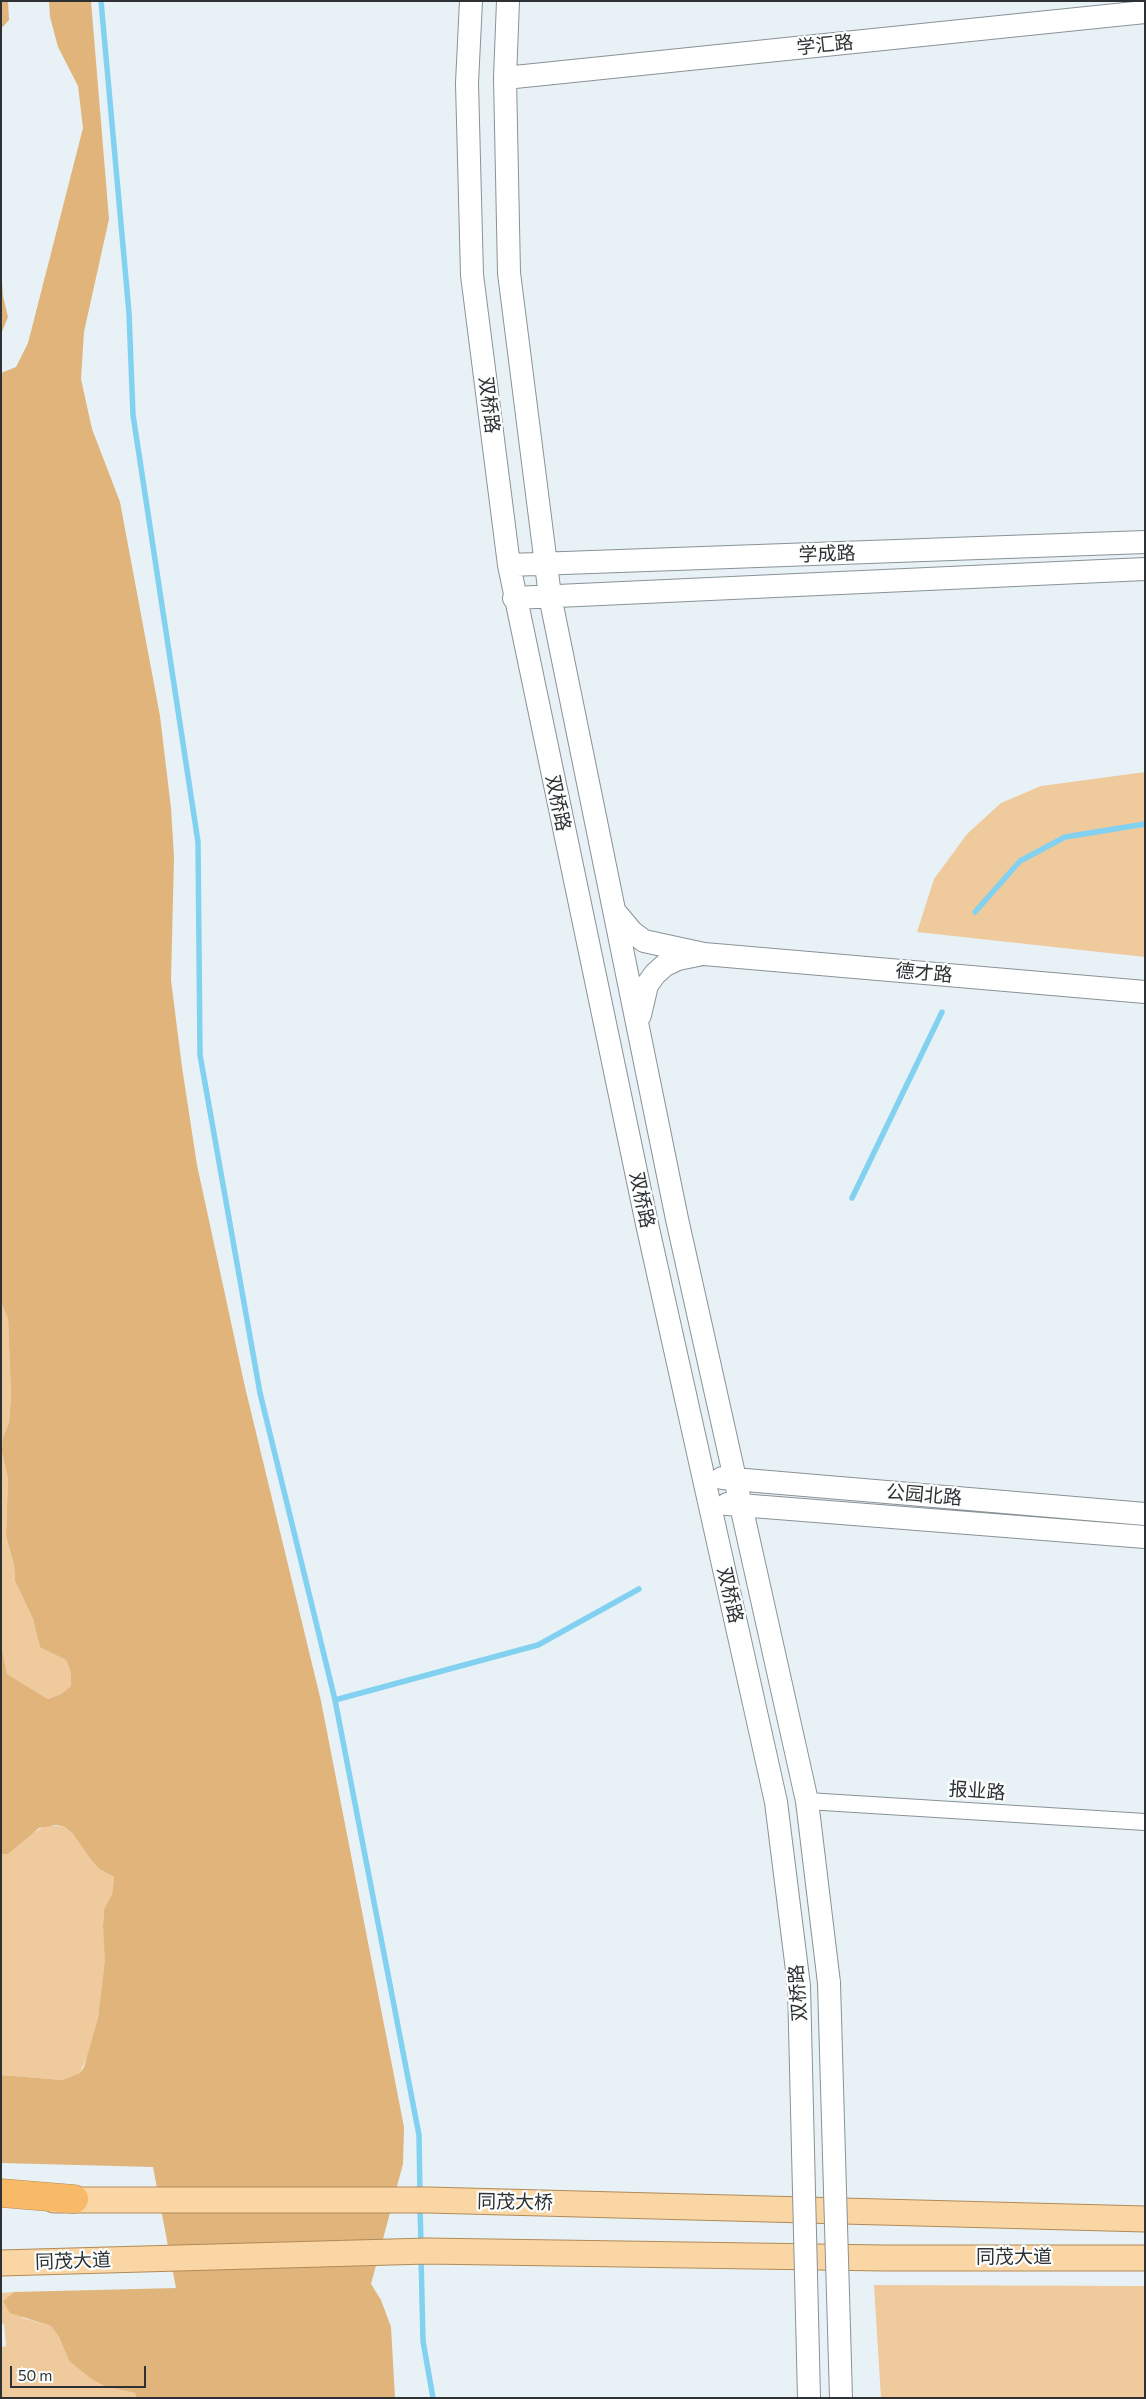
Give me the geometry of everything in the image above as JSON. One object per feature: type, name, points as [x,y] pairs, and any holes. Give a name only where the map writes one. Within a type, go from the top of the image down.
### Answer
[{"type":"highway","points":[[1,2193],[74,2200]]},
{"type":"main road","name":"双桥路","points":[[471,1],[468,82],[472,275],[514,598],[647,1224],[776,1802],[799,1986],[809,2398]]},
{"type":"main road","name":"双桥路","points":[[508,1],[504,78],[509,273],[550,596],[677,1219],[807,1801],[829,1983],[841,2398]]},
{"type":"main road","name":"学汇路","points":[[504,78],[1145,12]]},
{"type":"main road","name":"学成路","points":[[509,565],[1145,542]]},
{"type":"main road","name":"学成路","points":[[514,598],[1145,569]]},
{"type":"main road","name":"德才路","points":[[616,913],[632,932],[644,941],[659,946],[704,954],[1145,992]]},
{"type":"main road","name":"德才路","points":[[638,1024],[643,996],[655,974],[664,965],[678,959],[704,954]]},
{"type":"main road","name":"公园北路","points":[[703,1476],[1145,1514]]},
{"type":"main road","name":"公园北路","points":[[709,1503],[1145,1537]]},
{"type":"main road","points":[[1,2200],[74,2200]]},
{"type":"main road","name":"同茂大桥","points":[[74,2200],[428,2200],[886,2212]]},
{"type":"main road","name":"同茂大道","points":[[886,2212],[1145,2219]]},
{"type":"main road","name":"同茂大道","points":[[1,2263],[427,2251],[884,2258],[1145,2258]]},
{"type":"street","name":"报业路","points":[[807,1801],[1145,1822]]},
{"type":"shaded area","points":[[1,1],[8,1],[9,20],[1,29]]},
{"type":"shaded area","points":[[49,1],[91,1],[109,219],[84,332],[81,379],[92,429],[120,502],[160,716],[171,808],[174,857],[171,980],[197,1165],[245,1387],[321,1701],[404,2127],[403,2164],[371,2284],[381,2300],[391,2327],[395,2398],[136,2398],[135,2393],[107,2387],[93,2380],[69,2361],[59,2337],[51,2326],[10,2313],[3,2301],[14,2292],[176,2288],[153,2167],[1,2163],[1,2075],[62,2080],[80,2073],[84,2067],[98,2018],[105,1961],[104,1909],[112,1894],[114,1877],[99,1869],[73,1834],[65,1827],[56,1825],[39,1828],[8,1854],[1,1854],[1,1645],[7,1674],[48,1699],[61,1694],[71,1686],[71,1673],[66,1660],[40,1647],[33,1619],[15,1581],[14,1565],[6,1536],[8,1478],[2,1451],[3,1437],[9,1423],[11,1396],[8,1319],[1,1302],[1,373],[16,367],[28,343],[83,128],[78,86],[58,47],[50,17]]},
{"type":"shaded area","points":[[1,266],[3,296],[8,317],[1,334]]},
{"type":"shaded area","points":[[1145,772],[1145,957],[917,932],[934,879],[967,834],[1001,803],[1041,786]]},
{"type":"shaded area","points":[[1,1302],[8,1319],[11,1396],[9,1423],[3,1437],[8,1478],[6,1536],[14,1565],[15,1581],[33,1619],[40,1646],[66,1660],[71,1673],[71,1686],[61,1694],[48,1699],[7,1674],[1,1645]]},
{"type":"shaded area","points":[[47,1825],[65,1827],[73,1834],[99,1869],[114,1877],[112,1894],[104,1909],[103,1926],[106,1961],[98,2018],[90,2050],[80,2073],[62,2080],[1,2075],[1,1854],[8,1854],[29,1835]]},
{"type":"shaded area","points":[[874,2285],[1145,2286],[1145,2398],[881,2398]]},
{"type":"shaded area","points":[[14,2292],[3,2301],[23,2318],[51,2326],[59,2337],[69,2361],[107,2387],[135,2393],[136,2398],[1,2398],[1,2347],[6,2346],[4,2324],[1,2323],[1,2293]]},
{"type":"waterway","points":[[101,1],[129,313],[133,415],[198,842],[200,1055],[260,1393],[335,1700],[419,2135],[420,2194]]},
{"type":"waterway","points":[[975,912],[1020,861],[1065,837],[1145,824]]},
{"type":"waterway","points":[[852,1198],[942,1012]]},
{"type":"waterway","points":[[335,1700],[538,1645],[639,1589]]},
{"type":"waterway","points":[[420,2206],[421,2244]]},
{"type":"waterway","points":[[421,2256],[423,2341],[433,2398]]}]
